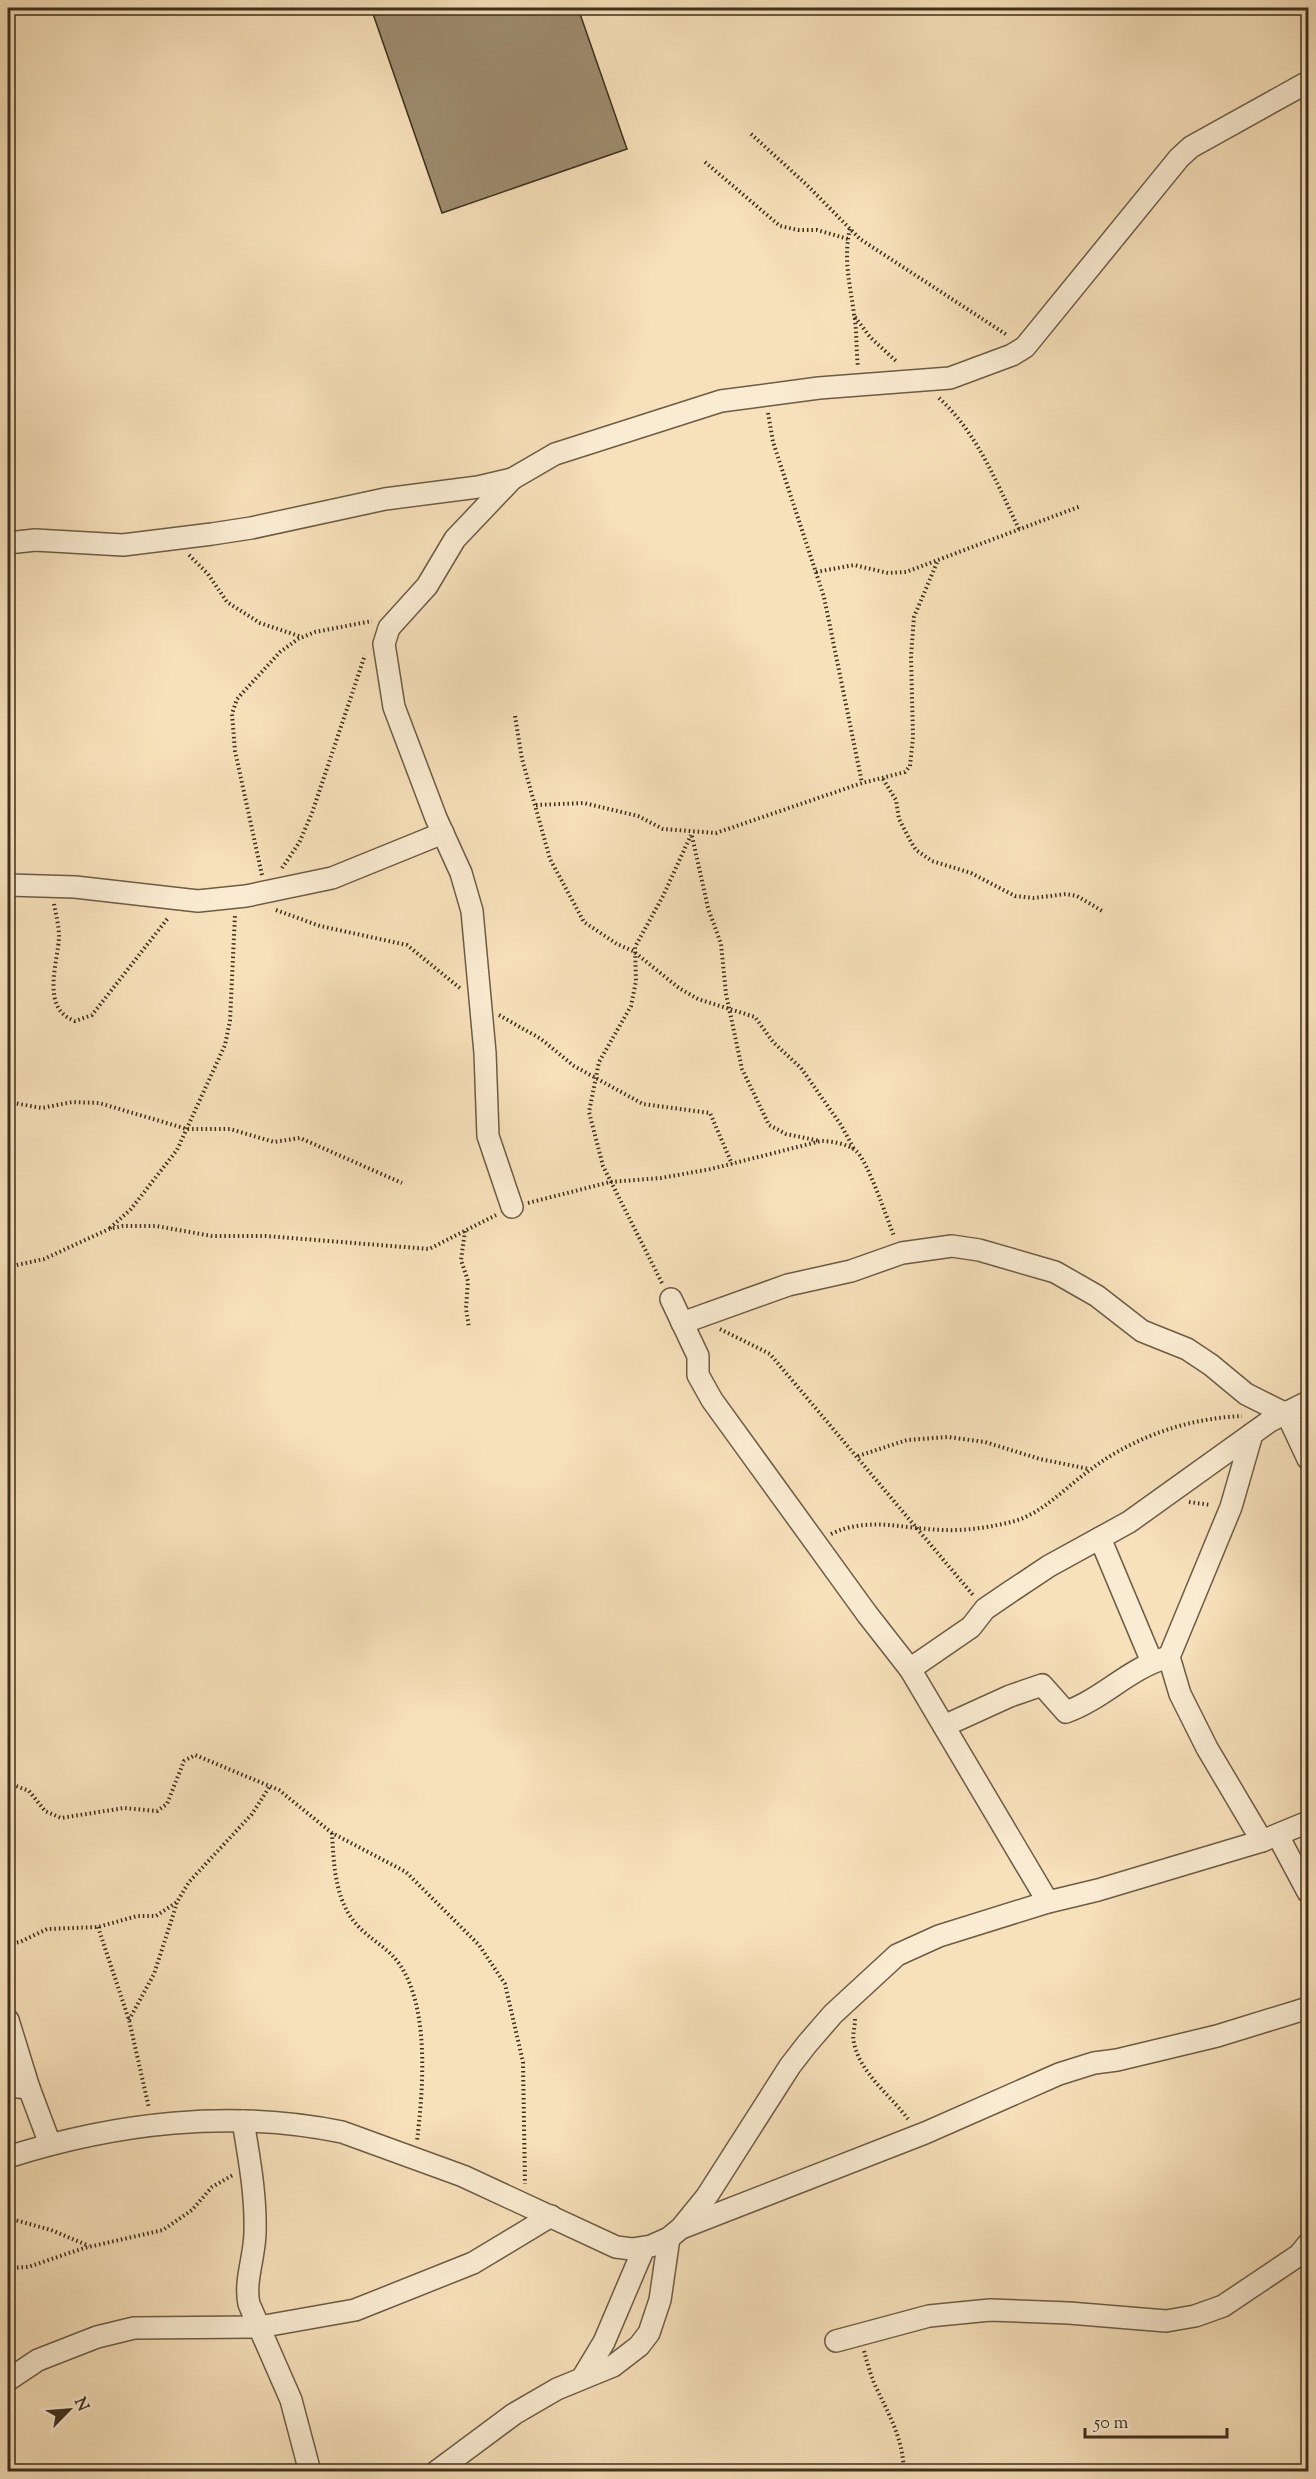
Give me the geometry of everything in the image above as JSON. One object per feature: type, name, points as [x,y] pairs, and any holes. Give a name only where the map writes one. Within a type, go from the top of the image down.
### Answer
[{"type":"street","points":[[512,1207],[488,1136],[484,1053],[472,911],[461,873],[397,715],[386,667],[385,638],[401,613],[427,586],[449,545],[512,479],[555,454],[592,441],[721,401],[767,394],[950,378],[968,373],[1025,347],[1179,158],[1191,147],[1308,82]]},
{"type":"street","points":[[8,543],[47,540],[123,545],[251,528],[366,502],[478,487],[512,479]]},
{"type":"street","points":[[8,885],[51,886],[193,900],[251,895],[332,878],[443,833]]},
{"type":"street","points":[[689,1320],[788,1285],[860,1269],[902,1253],[951,1246],[1020,1260],[1055,1272],[1097,1296],[1142,1331],[1187,1349],[1211,1365],[1246,1394],[1280,1416],[1308,1459]]},
{"type":"street","points":[[671,1299],[689,1320],[698,1356],[697,1369],[700,1380],[712,1400],[910,1669],[1048,1902]]},
{"type":"street","points":[[910,1669],[971,1627],[985,1609],[1049,1566],[1161,1501],[1196,1472],[1252,1434],[1308,1402]]},
{"type":"street","points":[[944,1726],[1039,1685],[1045,1686],[1066,1712],[1087,1703],[1161,1659],[1231,1507],[1252,1434]]},
{"type":"street","points":[[1100,1538],[1207,1748],[1308,1892]]},
{"type":"street","points":[[436,2472],[514,2414],[583,2377],[613,2366],[639,2346],[649,2333],[660,2300],[675,2233],[707,2196],[790,2066],[850,1998],[897,1955],[913,1947],[1048,1902],[1098,1890],[1270,1838],[1308,1822]]},
{"type":"street","points":[[8,2157],[50,2144],[151,2124],[243,2121],[282,2123],[342,2132],[416,2157],[463,2175],[616,2247],[644,2248],[675,2233],[925,2133],[1059,2074],[1094,2063],[1117,2060],[1216,2036],[1308,2008]]},
{"type":"street","points":[[8,2020],[29,2088],[50,2144]]},
{"type":"street","points":[[8,2086],[29,2088]]},
{"type":"street","points":[[243,2121],[255,2202],[254,2251],[246,2288],[249,2304],[291,2400],[310,2472]]},
{"type":"street","points":[[8,2380],[46,2357],[98,2337],[134,2328],[259,2327],[354,2310],[473,2263],[550,2216]]},
{"type":"street","points":[[836,2341],[929,2316],[990,2310],[1069,2313],[1166,2321],[1196,2316],[1223,2306],[1299,2255],[1308,2244]]},
{"type":"street","points":[[583,2377],[604,2342],[644,2248]]},
{"type":"path","points":[[751,134],[874,249],[1025,347]]},
{"type":"path","points":[[705,162],[780,226],[798,230],[817,230],[848,239]]},
{"type":"path","points":[[850,229],[846,267],[855,317],[860,385]]},
{"type":"path","points":[[855,317],[870,337],[966,426],[996,478],[1019,529]]},
{"type":"path","points":[[767,394],[773,442],[816,573],[842,674],[848,718],[862,783]]},
{"type":"path","points":[[816,573],[854,565],[888,573],[906,572],[1081,506]]},
{"type":"path","points":[[166,538],[203,568],[227,602],[260,623],[302,637]]},
{"type":"path","points":[[536,805],[584,803],[627,813],[663,829],[691,834],[732,830],[862,783],[905,772],[910,766],[913,737],[911,656],[914,617],[938,560]]},
{"type":"path","points":[[8,1267],[44,1259],[110,1228],[131,1209],[172,1157],[228,1037],[233,928],[261,882],[262,867],[235,751],[234,706],[239,694],[258,678],[280,652],[302,637],[401,613]]},
{"type":"path","points":[[251,895],[299,843],[312,813],[366,650]]},
{"type":"path","points":[[515,716],[522,759],[550,859],[580,917],[593,929],[633,951],[679,988],[698,999],[730,1011],[746,1012],[755,1017],[773,1042],[801,1068],[848,1135],[860,1156],[902,1253]]},
{"type":"path","points":[[883,779],[896,800],[899,819],[911,842],[932,861],[971,873],[1015,896],[1034,898],[1066,894],[1077,896],[1104,912]]},
{"type":"path","points":[[671,1299],[610,1182],[596,1143],[589,1112],[594,1078],[600,1062],[631,1006],[636,981],[633,951],[691,834]]},
{"type":"path","points":[[691,834],[708,908],[721,944],[741,1069],[765,1120],[786,1134],[832,1141],[855,1150]]},
{"type":"path","points":[[51,886],[59,937],[52,972],[54,993],[64,1014],[75,1021],[92,1015],[167,918],[193,900]]},
{"type":"path","points":[[251,895],[320,926],[410,947],[444,977],[478,1002],[541,1039],[574,1066],[594,1078],[643,1104],[710,1113],[732,1164]]},
{"type":"path","points":[[8,1102],[42,1108],[72,1102],[106,1104],[156,1122],[187,1129],[230,1129],[274,1142],[300,1138],[402,1183]]},
{"type":"path","points":[[110,1228],[156,1226],[212,1236],[266,1236],[425,1249],[438,1246],[512,1207],[610,1182],[662,1178],[732,1164],[821,1141]]},
{"type":"path","points":[[465,1231],[461,1260],[468,1281],[466,1308],[469,1328]]},
{"type":"path","points":[[689,1320],[770,1354],[985,1609]]},
{"type":"path","points":[[816,1542],[842,1528],[867,1523],[945,1530],[994,1526],[1017,1520],[1048,1503],[1090,1469],[1113,1454],[1178,1426],[1234,1416],[1280,1416]]},
{"type":"path","points":[[858,1456],[907,1440],[948,1437],[985,1442],[1040,1459],[1090,1469]]},
{"type":"path","points":[[1161,1501],[1231,1507]]},
{"type":"path","points":[[8,1783],[29,1791],[53,1816],[69,1819],[124,1808],[143,1812],[163,1809],[173,1792],[184,1761],[195,1755],[249,1775],[279,1790],[332,1833],[413,1876],[462,1925],[501,1976],[510,2000],[523,2062],[525,2205]]},
{"type":"path","points":[[129,2020],[154,1974],[177,1902],[189,1882],[252,1814],[270,1786]]},
{"type":"path","points":[[332,1833],[334,1875],[344,1906],[363,1931],[388,1951],[400,1965],[415,1996],[421,2062],[420,2116],[416,2157]]},
{"type":"path","points":[[8,1944],[20,1942],[47,1929],[98,1927],[137,1916],[156,1916],[177,1902]]},
{"type":"path","points":[[98,1927],[129,2020],[147,2092],[151,2124]]},
{"type":"path","points":[[850,1998],[855,2021],[855,2047],[880,2088],[925,2133]]},
{"type":"path","points":[[8,2268],[28,2267],[169,2227],[192,2210],[212,2187],[251,2167]]},
{"type":"path","points":[[8,2218],[51,2230],[92,2247]]},
{"type":"path","points":[[860,2336],[873,2382],[890,2410],[904,2451],[904,2472]]},
{"type":"building","points":[[371,8],[578,8],[627,149],[442,213]]}]
